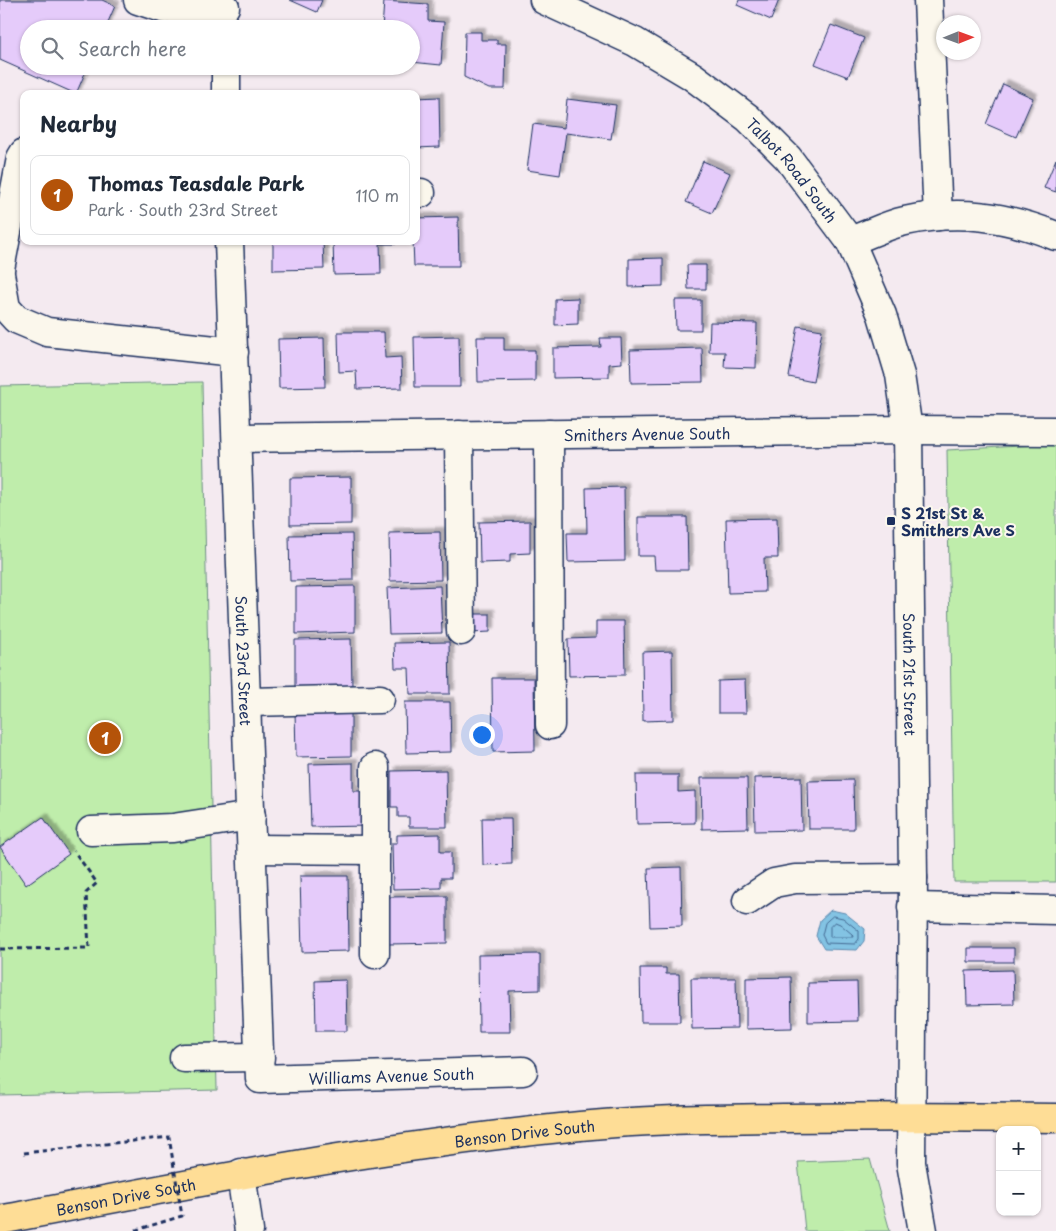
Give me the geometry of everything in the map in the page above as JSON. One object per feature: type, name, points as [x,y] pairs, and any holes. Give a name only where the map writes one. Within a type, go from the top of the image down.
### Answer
[{"type":"main road","name":"Benson Drive South","points":[[0,1220],[241,1173],[442,1143],[581,1126],[675,1120],[911,1116],[1056,1118]]},
{"type":"street","points":[[138,0],[165,9],[225,12]]},
{"type":"street","name":"Talbot Road South","points":[[544,0],[635,42],[692,76],[748,118],[788,158],[850,242]]},
{"type":"street","points":[[928,0],[938,216]]},
{"type":"street","points":[[226,75],[226,90]]},
{"type":"street","points":[[0,269],[20,163]]},
{"type":"street","points":[[850,242],[903,222],[938,216],[981,216],[1024,223],[1056,236]]},
{"type":"street","name":"South 21st Street","points":[[850,242],[884,324],[900,376],[908,430],[913,878],[911,1163],[923,1231]]},
{"type":"street","name":"South 23rd Street","points":[[229,245],[260,1068]]},
{"type":"street","points":[[0,274],[6,308],[16,319],[47,332],[234,352]]},
{"type":"street","name":"Smithers Avenue South","points":[[237,438],[908,430],[1056,431]]},
{"type":"street","points":[[549,434],[550,726]]},
{"type":"street","points":[[459,435],[462,631]]},
{"type":"street","points":[[247,702],[380,700]]},
{"type":"street","points":[[375,767],[375,954]]},
{"type":"street","points":[[91,831],[173,828],[251,816]]},
{"type":"street","points":[[252,849],[375,850]]},
{"type":"street","points":[[746,901],[774,883],[796,879],[913,878]]},
{"type":"street","points":[[912,907],[1056,910]]},
{"type":"street","name":"Williams Avenue South","points":[[184,1058],[260,1068],[523,1071]]},
{"type":"street","points":[[241,1173],[249,1231]]},
{"type":"path","points":[[0,949],[89,948],[86,893],[97,883],[64,838],[91,831]]},
{"type":"path","points":[[24,1153],[169,1137],[182,1216],[133,1231]]},
{"type":"green space","points":[[202,382],[217,1090],[0,1095],[0,386]]},
{"type":"green space","points":[[1056,444],[1056,882],[954,882],[947,450]]},
{"type":"green space","points":[[870,1159],[890,1231],[805,1231],[798,1162]]},
{"type":"water","points":[[831,910],[845,913],[865,929],[864,941],[857,950],[824,949],[816,936],[820,920]]},
{"type":"building","points":[[0,0],[102,0],[115,6],[109,20],[20,20],[20,69],[0,60]]},
{"type":"building","points":[[290,0],[322,0],[317,12]]},
{"type":"building","points":[[739,0],[779,0],[771,20],[737,5]]},
{"type":"building","points":[[384,1],[428,4],[428,21],[444,22],[441,65],[420,63],[420,20],[383,20]]},
{"type":"building","points":[[831,25],[864,38],[848,77],[815,64]]},
{"type":"building","points":[[465,32],[481,32],[481,40],[497,40],[497,44],[506,44],[505,89],[489,89],[464,77]]},
{"type":"building","points":[[34,75],[84,75],[78,90],[67,90]]},
{"type":"building","points":[[1003,84],[1033,98],[1016,137],[986,124]]},
{"type":"building","points":[[439,97],[440,147],[420,148],[420,98]]},
{"type":"building","points":[[567,99],[616,105],[611,139],[566,133],[560,175],[527,170],[533,124],[564,128]]},
{"type":"building","points":[[1056,159],[1056,192],[1044,188]]},
{"type":"building","points":[[703,161],[730,173],[712,213],[686,202]]},
{"type":"building","points":[[458,217],[459,266],[414,266],[413,245],[420,245],[420,218]]},
{"type":"building","points":[[273,245],[323,245],[324,269],[273,270]]},
{"type":"building","points":[[333,245],[380,245],[381,274],[334,275]]},
{"type":"building","points":[[663,258],[663,286],[629,287],[629,259]]},
{"type":"building","points":[[687,265],[706,265],[706,289],[688,289]]},
{"type":"building","points":[[578,298],[578,324],[555,325],[555,299]]},
{"type":"building","points":[[675,300],[701,300],[701,330],[676,330]]},
{"type":"building","points":[[710,322],[757,323],[756,368],[724,367],[725,352],[709,352]]},
{"type":"building","points":[[798,326],[822,330],[813,382],[789,377]]},
{"type":"building","points":[[338,332],[384,332],[385,358],[401,357],[402,388],[357,389],[356,371],[339,372]]},
{"type":"building","points":[[459,336],[460,387],[415,387],[414,337]]},
{"type":"building","points":[[477,337],[504,337],[504,350],[535,350],[535,381],[478,382]]},
{"type":"building","points":[[324,338],[325,387],[279,388],[278,339]]},
{"type":"building","points":[[600,338],[621,338],[622,363],[609,364],[609,377],[553,378],[553,348],[601,347]]},
{"type":"building","points":[[702,348],[703,382],[631,383],[630,350]]},
{"type":"building","points":[[351,477],[351,524],[290,525],[290,478]]},
{"type":"building","points":[[624,487],[625,561],[568,562],[567,533],[587,533],[586,488]]},
{"type":"building","points":[[638,517],[687,517],[688,570],[655,570],[654,556],[638,556]]},
{"type":"building","points":[[777,518],[778,558],[764,558],[765,592],[728,593],[726,519]]},
{"type":"building","points":[[530,521],[530,553],[510,554],[510,562],[480,563],[479,522]]},
{"type":"building","points":[[440,532],[441,580],[390,581],[389,533]]},
{"type":"building","points":[[352,534],[353,580],[290,581],[289,535]]},
{"type":"building","points":[[355,586],[355,632],[296,634],[296,587]]},
{"type":"building","points":[[440,586],[442,633],[389,634],[387,588]]},
{"type":"building","points":[[470,614],[490,614],[490,632],[470,633]]},
{"type":"building","points":[[596,621],[624,621],[625,675],[569,676],[568,639],[596,638]]},
{"type":"building","points":[[351,639],[352,686],[295,687],[295,640]]},
{"type":"building","points":[[449,642],[450,694],[410,694],[409,668],[395,668],[394,643]]},
{"type":"building","points":[[672,651],[673,720],[643,721],[642,652]]},
{"type":"building","points":[[492,678],[534,678],[535,751],[493,752]]},
{"type":"building","points":[[745,680],[746,713],[718,713],[718,681]]},
{"type":"building","points":[[405,702],[450,702],[451,752],[406,753]]},
{"type":"building","points":[[351,709],[351,756],[296,757],[295,710]]},
{"type":"building","points":[[353,763],[353,791],[368,791],[369,826],[311,827],[309,764]]},
{"type":"building","points":[[446,770],[447,827],[409,827],[409,817],[398,817],[398,807],[391,807],[391,771]]},
{"type":"building","points":[[636,775],[678,775],[678,792],[695,791],[695,823],[637,824]]},
{"type":"building","points":[[801,777],[802,830],[755,831],[754,778]]},
{"type":"building","points":[[701,778],[747,778],[748,828],[702,829]]},
{"type":"building","points":[[853,780],[854,829],[809,829],[808,781]]},
{"type":"building","points":[[43,817],[69,854],[26,885],[0,847]]},
{"type":"building","points":[[482,818],[511,818],[512,864],[483,865]]},
{"type":"building","points":[[440,834],[440,852],[451,852],[451,878],[441,878],[441,888],[393,889],[392,843],[397,843],[397,835]]},
{"type":"building","points":[[681,867],[682,926],[650,927],[648,868]]},
{"type":"building","points":[[300,876],[348,876],[349,951],[302,952]]},
{"type":"building","points":[[447,896],[447,943],[388,944],[389,897]]},
{"type":"building","points":[[968,948],[1014,948],[1014,962],[968,962]]},
{"type":"building","points":[[540,954],[540,990],[509,991],[510,1032],[479,1032],[478,955]]},
{"type":"building","points":[[640,968],[666,968],[666,974],[679,974],[680,1022],[641,1022]]},
{"type":"building","points":[[1013,970],[1014,1004],[967,1005],[966,971]]},
{"type":"building","points":[[791,977],[792,1028],[746,1029],[746,978]]},
{"type":"building","points":[[691,978],[736,978],[737,1028],[692,1029]]},
{"type":"building","points":[[346,980],[347,1031],[316,1031],[315,981]]},
{"type":"building","points":[[857,982],[858,1021],[808,1022],[808,983]]},
{"type":"place","name":"S 21st St & Smithers Ave S","points":[[891,521]]},
{"type":"place","name":"Thomas Teasdale Park","points":[[105,738]]}]
